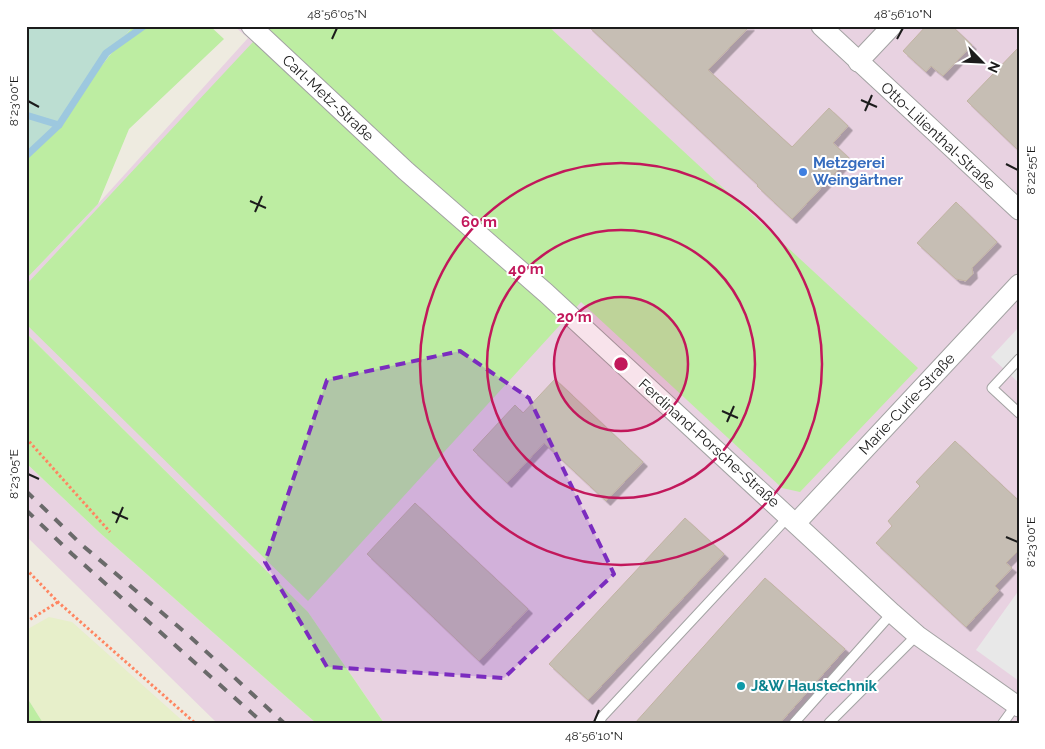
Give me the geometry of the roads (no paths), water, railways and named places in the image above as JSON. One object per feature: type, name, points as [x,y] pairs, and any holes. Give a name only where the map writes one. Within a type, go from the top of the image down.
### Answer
[{"type":"street","name":"Carl-Metz-Straße","points":[[250,26],[406,171]]},
{"type":"street","name":"Otto-Lilienthal-Straße","points":[[820,26],[1019,210]]},
{"type":"street","points":[[858,62],[892,26]]},
{"type":"street","name":"Ferdinand-Porsche-Straße","points":[[406,171],[546,293],[916,635],[1017,706]]},
{"type":"street","name":"Marie-Curie-Straße","points":[[792,520],[1019,284]]},
{"type":"lane","points":[[1019,359],[992,388],[1019,413]]},
{"type":"lane","points":[[599,723],[602,717],[792,520]]},
{"type":"lane","points":[[794,723],[892,613]]},
{"type":"lane","points":[[830,723],[916,635]]},
{"type":"lane","points":[[1003,723],[1017,706]]},
{"type":"waterway","points":[[26,156],[59,125],[106,53],[144,26]]},
{"type":"waterway","points":[[26,115],[59,125]]},
{"type":"railway","points":[[26,491],[82,545],[187,634],[284,723]]},
{"type":"railway","points":[[26,510],[72,554],[263,723]]},
{"type":"place","name":"Metzgerei Weingärtner","points":[[803,172]]},
{"type":"place","name":"J&W Haustechnik","points":[[741,686]]}]
